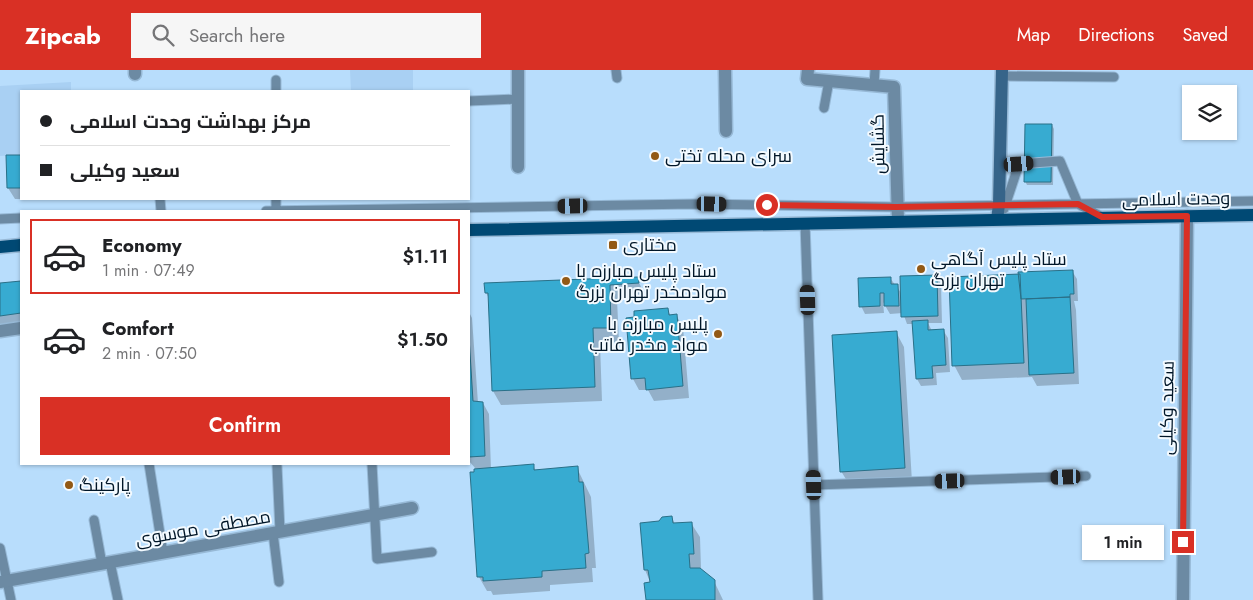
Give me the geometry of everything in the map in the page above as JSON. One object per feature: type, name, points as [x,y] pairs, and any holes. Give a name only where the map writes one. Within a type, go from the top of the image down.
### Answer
[{"type":"main road","name":"وحدت اسلامی","points":[[470,230],[1253,215]]},
{"type":"main road","points":[[0,247],[20,245]]},
{"type":"street","points":[[518,70],[518,168]]},
{"type":"street","points":[[726,70],[726,131]]},
{"type":"street","name":"گشایش","points":[[808,70],[807,79],[894,87],[896,207],[898,221]]},
{"type":"street","points":[[997,219],[1003,205],[1002,73]]},
{"type":"street","name":"سعید وکیلی","points":[[1183,600],[1187,216]]},
{"type":"street","points":[[0,331],[20,328]]},
{"type":"street","name":"مصطفی موسوی","points":[[3,581],[412,508]]},
{"type":"lane","points":[[874,85],[875,70]]},
{"type":"lane","points":[[1002,73],[1114,77]]},
{"type":"lane","points":[[276,80],[276,90]]},
{"type":"lane","points":[[824,108],[829,81]]},
{"type":"lane","points":[[470,100],[518,99]]},
{"type":"lane","points":[[1003,205],[1019,164],[1060,162],[1078,204],[1102,217]]},
{"type":"lane","points":[[336,210],[693,204],[896,207],[1253,201]]},
{"type":"lane","points":[[0,219],[20,218]]},
{"type":"lane","points":[[806,223],[818,600]]},
{"type":"lane","points":[[149,465],[163,553]]},
{"type":"lane","points":[[372,465],[377,559],[432,552]]},
{"type":"lane","points":[[277,466],[279,582]]},
{"type":"lane","points":[[814,485],[1086,476]]},
{"type":"lane","points":[[94,520],[118,600]]},
{"type":"lane","points":[[0,548],[3,581],[11,600]]},
{"type":"shaded area","points":[[350,70],[413,70],[413,90],[351,90]]},
{"type":"shaded area","points":[[71,82],[71,90],[20,90],[20,155],[0,156],[0,86]]},
{"type":"building","points":[[1025,124],[1052,124],[1051,182],[1024,182]]},
{"type":"building","points":[[6,155],[20,155],[20,188],[7,188]]},
{"type":"building","points":[[1073,270],[1074,294],[1070,294],[1070,297],[1021,299],[1018,272]]},
{"type":"building","points":[[1020,274],[1024,363],[952,366],[949,277]]},
{"type":"building","points":[[937,275],[938,316],[901,317],[900,276]]},
{"type":"building","points":[[638,277],[639,283],[610,285],[611,328],[593,328],[595,387],[492,391],[488,293],[485,293],[484,283]]},
{"type":"building","points":[[891,277],[891,284],[898,284],[899,306],[884,306],[884,293],[880,293],[880,306],[859,307],[858,278]]},
{"type":"building","points":[[20,281],[20,313],[0,316],[0,283]]},
{"type":"building","points":[[1070,297],[1074,373],[1029,375],[1026,299]]},
{"type":"building","points":[[668,308],[669,315],[677,314],[683,386],[646,390],[645,378],[631,379],[626,318],[634,317],[634,311]]},
{"type":"building","points":[[928,320],[928,330],[944,329],[946,365],[932,366],[933,378],[916,379],[912,321]]},
{"type":"building","points":[[897,331],[905,468],[840,472],[832,335]]},
{"type":"building","points":[[470,353],[473,401],[483,402],[485,456],[470,457]]},
{"type":"building","points":[[534,464],[534,470],[578,466],[579,482],[583,482],[589,553],[585,554],[586,568],[542,571],[542,577],[483,581],[483,577],[477,577],[470,472],[474,472],[474,469]]},
{"type":"building","points":[[672,516],[673,523],[692,522],[694,554],[689,554],[690,568],[700,568],[715,580],[715,600],[646,600],[644,583],[650,582],[648,570],[644,570],[640,523],[659,521],[662,517]]},
{"type":"place","name":"سرای محله تختی","points":[[655,156]]},
{"type":"place","name":"مختاری","points":[[613,245]]},
{"type":"place","name":"ستاد پلیس آگاهی تهران بزرگ","points":[[921,269]]},
{"type":"place","name":"ستاد پلیس مبارزه با موادمخدر تهران بزرگ","points":[[566,281]]},
{"type":"place","name":"پلیس مبارزه با مواد مخدر فاتب","points":[[718,334]]},
{"type":"place","name":"پارکینگ","points":[[69,485]]},
{"type":"route","points":[[767,205],[896,207],[1078,204],[1102,217],[1187,216],[1183,542]]}]
